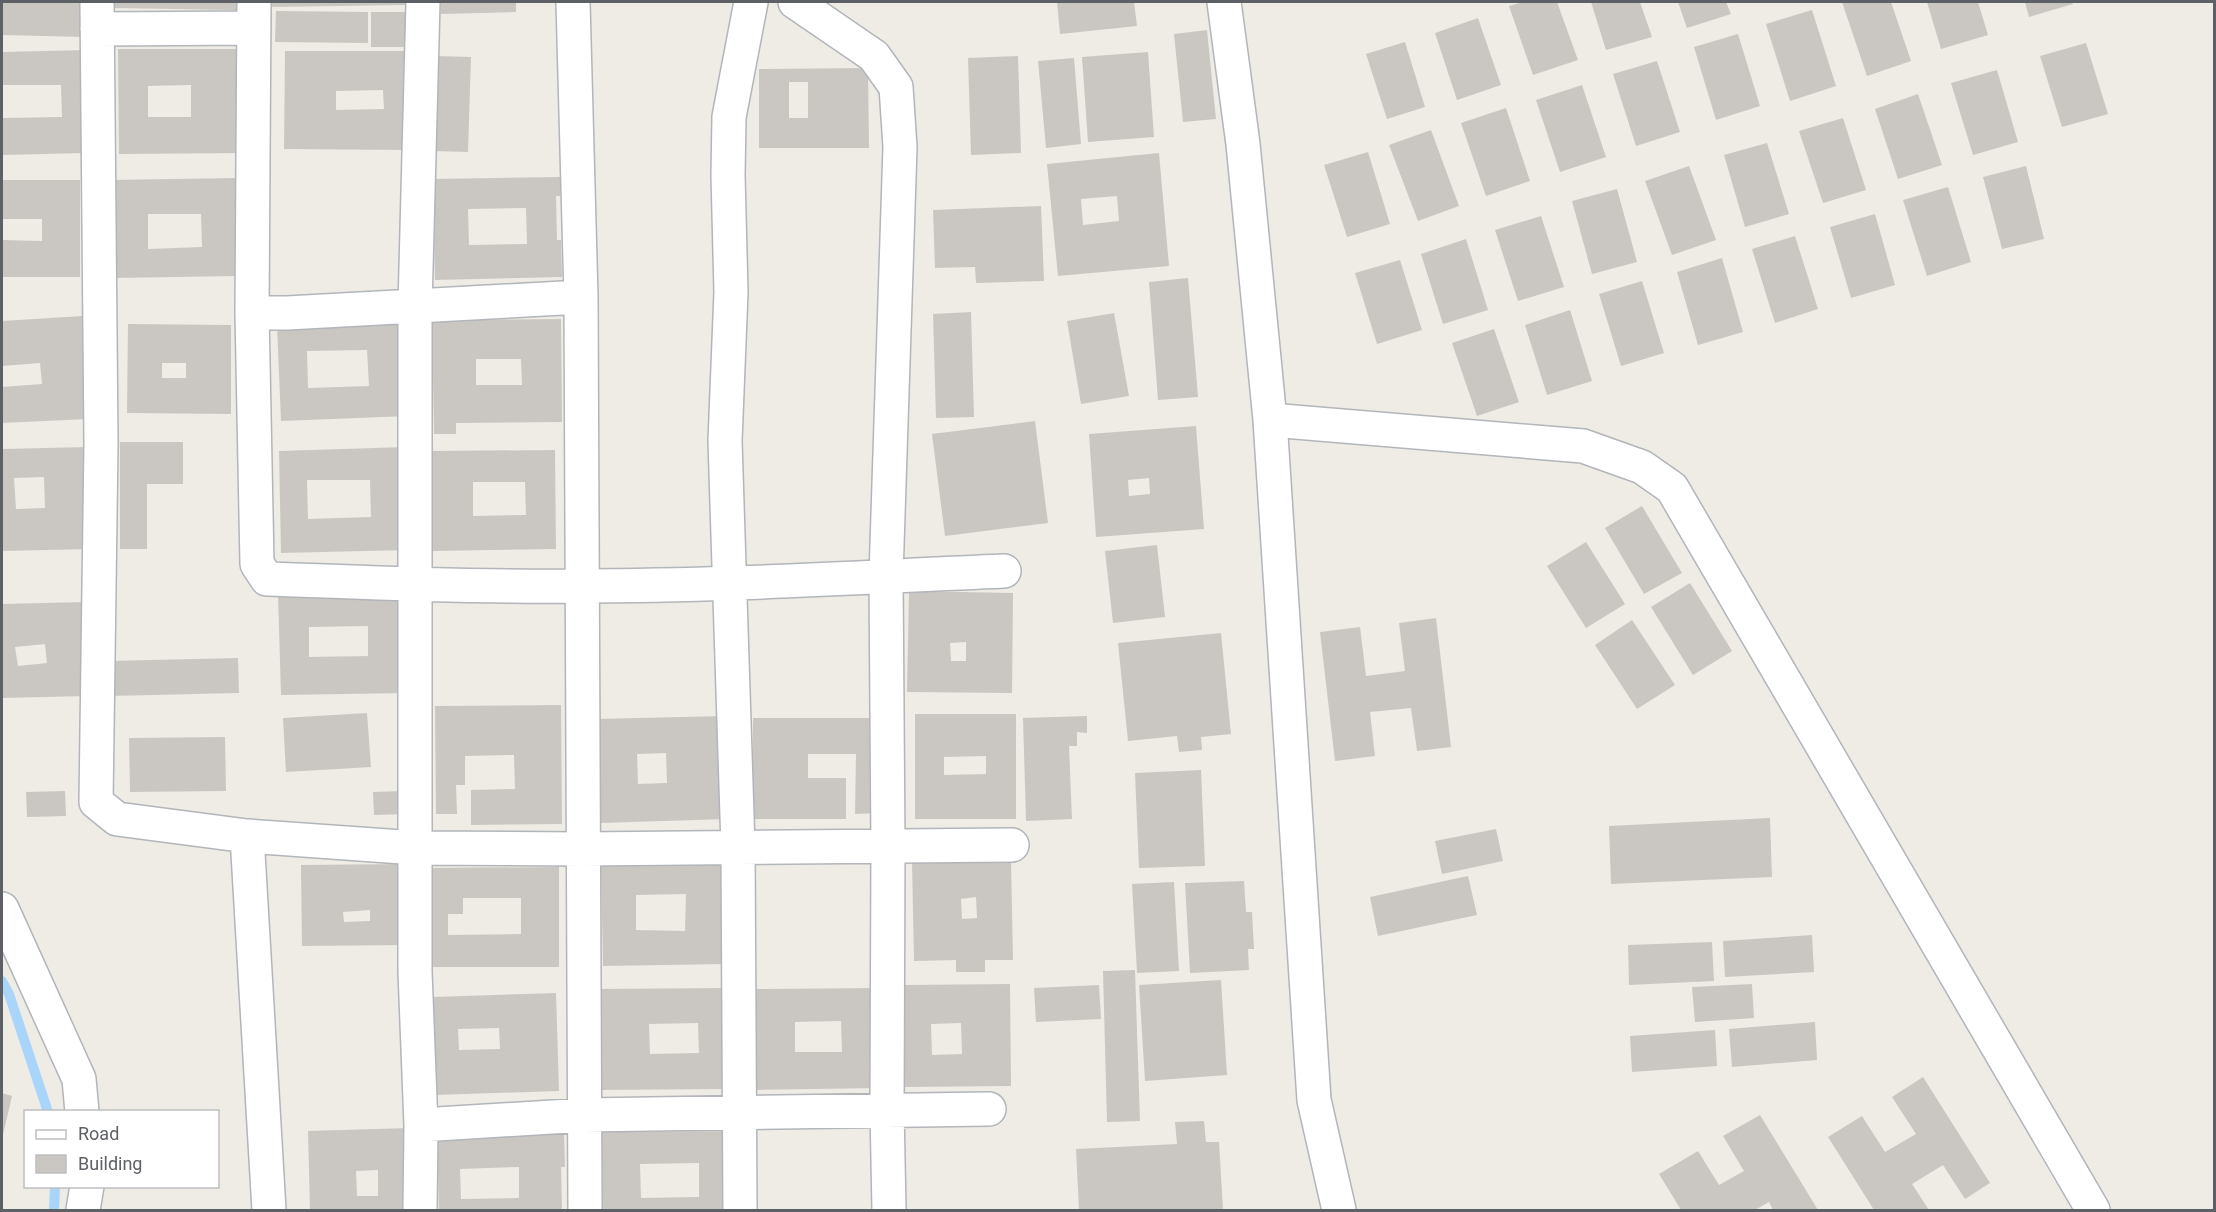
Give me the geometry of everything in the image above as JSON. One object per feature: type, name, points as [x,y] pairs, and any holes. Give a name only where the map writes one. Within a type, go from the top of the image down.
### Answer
[{"type":"street","points":[[420,1210],[421,1125],[415,972],[416,306],[423,2]]},
{"type":"street","points":[[573,2],[581,297],[585,1210]]},
{"type":"street","points":[[740,1210],[738,848],[725,441],[731,292],[729,117],[751,2]]},
{"type":"street","points":[[795,2],[874,56],[896,87],[900,147],[886,576],[889,1210]]},
{"type":"street","points":[[1224,2],[1243,144],[1270,420],[1314,1100],[1339,1210]]},
{"type":"street","points":[[1004,571],[730,583],[582,586],[416,585],[267,579],[258,564],[252,313],[254,15],[97,15],[100,444],[96,802],[117,819],[247,836],[416,848],[583,849],[1012,845]]},
{"type":"street","points":[[252,313],[581,297]]},
{"type":"street","points":[[1270,420],[1583,446],[1642,466],[1672,488],[2093,1210]]},
{"type":"street","points":[[247,836],[269,1210]]},
{"type":"street","points":[[2,909],[79,1079],[82,1110]]},
{"type":"street","points":[[421,1125],[585,1115],[989,1109]]},
{"type":"street","points":[[83,1210],[87,1188]]},
{"type":"building","points":[[2,2],[85,2],[84,37],[2,35]]},
{"type":"building","points":[[113,2],[236,2],[236,10],[113,8]]},
{"type":"building","points":[[272,2],[406,2],[406,5],[272,7]]},
{"type":"building","points":[[441,2],[516,2],[516,12],[441,14]]},
{"type":"building","points":[[1057,2],[1134,2],[1137,26],[1060,34]]},
{"type":"building","points":[[1523,2],[1557,2],[1578,60],[1533,75],[1509,6]]},
{"type":"building","points":[[1591,2],[1640,2],[1652,37],[1606,50]]},
{"type":"building","points":[[1678,2],[1726,2],[1731,14],[1687,28]]},
{"type":"building","points":[[1842,2],[1891,2],[1911,61],[1867,76]]},
{"type":"building","points":[[1927,2],[1978,2],[1988,35],[1941,49]]},
{"type":"building","points":[[2025,2],[2072,2],[2073,4],[2029,17]]},
{"type":"building","points":[[1812,10],[1836,86],[1790,101],[1766,24]]},
{"type":"building","points":[[276,11],[368,12],[368,43],[275,42]]},
{"type":"building","points":[[371,12],[419,12],[419,47],[371,47]]},
{"type":"building","points":[[1478,18],[1501,85],[1457,100],[1435,33]]},
{"type":"building","points":[[1207,30],[1216,119],[1183,122],[1174,34]]},
{"type":"building","points":[[1738,34],[1760,106],[1716,120],[1694,47]]},
{"type":"building","points":[[1405,42],[1425,107],[1387,119],[1366,54]]},
{"type":"building","points":[[2086,43],[2108,114],[2062,127],[2040,56]]},
{"type":"building","points":[[118,49],[245,49],[247,153],[119,154]],"holes":[[[191,85],[191,117],[148,117],[148,86]]]},
{"type":"building","points":[[85,50],[86,153],[2,155],[2,118],[62,117],[61,85],[2,85],[2,52]]},
{"type":"building","points":[[285,51],[405,51],[404,150],[284,149]],"holes":[[[383,90],[384,109],[336,110],[336,91]]]},
{"type":"building","points":[[1148,52],[1154,137],[1088,142],[1082,57]]},
{"type":"building","points":[[436,56],[471,57],[468,152],[433,151]]},
{"type":"building","points":[[1018,56],[1021,153],[971,155],[968,58]]},
{"type":"building","points":[[1074,58],[1081,144],[1046,148],[1038,61]]},
{"type":"building","points":[[1657,61],[1680,132],[1636,146],[1613,74]]},
{"type":"building","points":[[868,68],[869,148],[759,148],[759,69]],"holes":[[[789,82],[808,82],[808,118],[789,118]]]},
{"type":"building","points":[[1997,70],[2018,142],[1973,155],[1951,83]]},
{"type":"building","points":[[1582,85],[1606,157],[1560,172],[1536,100]]},
{"type":"building","points":[[1918,94],[1942,165],[1898,179],[1875,109]]},
{"type":"building","points":[[1506,108],[1530,181],[1486,196],[1461,123]]},
{"type":"building","points":[[1843,118],[1866,190],[1823,203],[1799,131]]},
{"type":"building","points":[[1431,130],[1459,206],[1418,221],[1389,145]]},
{"type":"building","points":[[1767,143],[1789,214],[1745,227],[1724,155]]},
{"type":"building","points":[[1368,152],[1390,224],[1347,237],[1324,165]]},
{"type":"building","points":[[1159,153],[1169,266],[1058,276],[1047,164]],"holes":[[[1117,196],[1119,221],[1083,225],[1081,199]]]},
{"type":"building","points":[[1689,166],[1716,240],[1672,255],[1645,181]]},
{"type":"building","points":[[2026,166],[2044,239],[2002,249],[1983,177]]},
{"type":"building","points":[[560,177],[560,196],[556,196],[557,240],[561,240],[562,277],[435,280],[433,179]],"holes":[[[526,208],[527,244],[469,245],[468,209]]]},
{"type":"building","points":[[235,178],[237,276],[114,278],[112,180]],"holes":[[[148,214],[201,214],[202,247],[148,249]]]},
{"type":"building","points":[[2,180],[80,180],[80,277],[2,277],[2,240],[42,241],[42,219],[2,219]]},
{"type":"building","points":[[1948,187],[1971,262],[1927,276],[1903,200]]},
{"type":"building","points":[[1617,189],[1637,262],[1592,274],[1572,201]]},
{"type":"building","points":[[1041,206],[1044,281],[976,283],[975,267],[935,268],[933,210]]},
{"type":"building","points":[[1875,214],[1895,285],[1851,298],[1830,227]]},
{"type":"building","points":[[1541,216],[1564,287],[1518,301],[1495,230]]},
{"type":"building","points":[[1795,236],[1818,309],[1775,323],[1752,249]]},
{"type":"building","points":[[1466,239],[1488,310],[1443,324],[1421,254]]},
{"type":"building","points":[[1722,258],[1743,332],[1698,345],[1677,272]]},
{"type":"building","points":[[1400,260],[1422,330],[1377,344],[1355,273]]},
{"type":"building","points":[[1188,278],[1198,397],[1158,400],[1149,282]]},
{"type":"building","points":[[1642,281],[1664,353],[1621,366],[1599,294]]},
{"type":"building","points":[[1570,310],[1592,381],[1547,395],[1525,325]]},
{"type":"building","points":[[971,312],[974,417],[936,418],[933,314]]},
{"type":"building","points":[[1114,313],[1129,396],[1081,404],[1067,321]]},
{"type":"building","points":[[82,316],[88,419],[2,423],[2,387],[42,384],[40,363],[2,366],[2,321]]},
{"type":"building","points":[[561,319],[562,422],[456,423],[456,434],[434,434],[432,320]],"holes":[[[476,359],[521,359],[522,385],[476,385]]]},
{"type":"building","points":[[403,321],[408,416],[281,421],[277,326]],"holes":[[[367,350],[369,386],[308,388],[307,351]]]},
{"type":"building","points":[[128,324],[231,325],[231,414],[127,413]],"holes":[[[162,363],[186,363],[186,378],[162,378]]]},
{"type":"building","points":[[1494,329],[1519,402],[1477,416],[1452,343]]},
{"type":"building","points":[[1035,421],[1048,523],[945,536],[932,434]]},
{"type":"building","points":[[1196,426],[1204,529],[1096,537],[1089,434]],"holes":[[[1149,478],[1150,494],[1129,496],[1128,480]]]},
{"type":"building","points":[[120,442],[183,442],[183,484],[147,484],[147,549],[120,549]]},
{"type":"building","points":[[87,447],[90,549],[2,551],[2,449]],"holes":[[[44,477],[45,508],[16,509],[14,478]]]},
{"type":"building","points":[[406,447],[408,550],[281,553],[279,451]],"holes":[[[307,480],[370,480],[371,517],[308,519]]]},
{"type":"building","points":[[555,450],[556,549],[432,551],[432,451]],"holes":[[[473,482],[525,482],[526,515],[473,516]]]},
{"type":"building","points":[[1642,506],[1682,573],[1644,594],[1605,528]]},
{"type":"building","points":[[1586,542],[1625,604],[1586,628],[1547,566]]},
{"type":"building","points":[[1157,545],[1165,617],[1113,623],[1105,551]]},
{"type":"building","points":[[1690,583],[1732,651],[1693,675],[1651,607]]},
{"type":"building","points":[[909,591],[1013,593],[1012,693],[907,692]],"holes":[[[966,642],[966,661],[951,661],[950,643]]]},
{"type":"building","points":[[405,592],[407,693],[281,695],[278,595]],"holes":[[[368,626],[368,656],[309,657],[309,627]]]},
{"type":"building","points":[[83,602],[86,696],[2,698],[2,604]],"holes":[[[45,644],[47,663],[18,666],[15,647]]]},
{"type":"building","points":[[1436,618],[1451,747],[1417,751],[1411,708],[1370,712],[1375,756],[1335,761],[1320,632],[1360,627],[1366,676],[1405,671],[1399,623]]},
{"type":"building","points":[[1632,620],[1675,685],[1637,709],[1595,645]]},
{"type":"building","points":[[1221,633],[1231,734],[1201,737],[1202,750],[1179,752],[1177,736],[1128,741],[1118,643]]},
{"type":"building","points":[[238,658],[239,693],[109,696],[108,661]]},
{"type":"building","points":[[561,705],[562,824],[471,825],[471,790],[515,789],[514,755],[465,756],[465,785],[456,785],[457,814],[436,814],[435,706]]},
{"type":"building","points":[[367,713],[371,767],[286,772],[283,718]]},
{"type":"building","points":[[915,714],[1016,714],[1016,819],[915,819]],"holes":[[[986,756],[986,774],[944,775],[944,757]]]},
{"type":"building","points":[[724,716],[727,819],[600,823],[597,719]],"holes":[[[666,753],[667,783],[638,784],[637,754]]]},
{"type":"building","points":[[1087,716],[1087,733],[1077,732],[1077,746],[1069,746],[1072,819],[1026,821],[1023,718]]},
{"type":"building","points":[[753,718],[878,718],[878,813],[855,814],[856,754],[808,754],[808,778],[846,778],[846,819],[753,819]]},
{"type":"building","points":[[225,737],[226,791],[130,792],[129,738]]},
{"type":"building","points":[[1201,770],[1205,866],[1139,868],[1135,773]]},
{"type":"building","points":[[65,791],[66,816],[27,817],[26,792]]},
{"type":"building","points":[[404,791],[405,814],[374,815],[373,792]]},
{"type":"building","points":[[1770,818],[1772,877],[1611,884],[1609,826]]},
{"type":"building","points":[[1496,829],[1503,861],[1442,874],[1435,841]]},
{"type":"building","points":[[724,861],[726,964],[603,966],[601,864]],"holes":[[[686,894],[685,931],[636,930],[636,895]]]},
{"type":"building","points":[[1011,861],[1013,960],[985,960],[985,972],[956,972],[956,960],[914,961],[912,862]],"holes":[[[976,897],[977,918],[962,919],[961,899]]]},
{"type":"building","points":[[406,864],[407,945],[302,946],[301,865]],"holes":[[[370,910],[370,921],[344,922],[343,912]]]},
{"type":"building","points":[[559,867],[559,967],[427,967],[427,868]],"holes":[[[463,898],[521,898],[521,934],[448,935],[448,914],[463,914]]]},
{"type":"building","points":[[1468,876],[1477,915],[1378,936],[1370,897]]},
{"type":"building","points":[[1244,881],[1246,912],[1252,912],[1254,949],[1248,949],[1249,970],[1190,973],[1185,883]]},
{"type":"building","points":[[1174,882],[1179,971],[1137,973],[1132,884]]},
{"type":"building","points":[[1812,935],[1814,972],[1725,977],[1723,941]]},
{"type":"building","points":[[1712,942],[1714,981],[1629,985],[1628,945]]},
{"type":"building","points":[[1135,970],[1140,1121],[1107,1122],[1103,971]]},
{"type":"building","points":[[1221,980],[1227,1075],[1145,1081],[1139,985]]},
{"type":"building","points":[[1010,984],[1011,1086],[905,1087],[904,985]],"holes":[[[961,1023],[962,1054],[932,1055],[931,1024]]]},
{"type":"building","points":[[1752,984],[1754,1018],[1695,1022],[1692,987]]},
{"type":"building","points":[[1099,985],[1101,1019],[1036,1022],[1034,988]]},
{"type":"building","points":[[727,988],[728,1089],[596,1090],[595,989]],"holes":[[[698,1023],[699,1053],[650,1054],[649,1024]]]},
{"type":"building","points":[[880,988],[881,1088],[753,1090],[752,989]],"holes":[[[841,1021],[842,1052],[795,1052],[795,1022]]]},
{"type":"building","points":[[556,993],[559,1091],[435,1095],[432,997]],"holes":[[[499,1028],[500,1049],[459,1050],[458,1029]]]},
{"type":"building","points":[[1815,1022],[1817,1060],[1732,1067],[1729,1029]]},
{"type":"building","points":[[1715,1030],[1717,1066],[1632,1072],[1630,1036]]},
{"type":"building","points":[[1923,1077],[1990,1183],[1965,1199],[1943,1165],[1912,1184],[1929,1210],[1874,1210],[1828,1137],[1862,1116],[1885,1152],[1916,1134],[1892,1097]]},
{"type":"building","points":[[2,1093],[12,1096],[2,1139]]},
{"type":"building","points":[[1760,1115],[1818,1210],[1773,1210],[1769,1202],[1755,1210],[1681,1210],[1659,1174],[1698,1151],[1719,1185],[1744,1171],[1723,1136]]},
{"type":"building","points":[[1204,1121],[1206,1142],[1219,1142],[1223,1210],[1079,1210],[1076,1149],[1177,1144],[1175,1122]]},
{"type":"building","points":[[409,1128],[412,1210],[310,1210],[308,1131]],"holes":[[[378,1170],[378,1196],[357,1196],[356,1171]]]},
{"type":"building","points":[[727,1131],[728,1210],[602,1210],[601,1132]],"holes":[[[699,1163],[699,1197],[641,1198],[640,1164]]]},
{"type":"building","points":[[564,1134],[565,1167],[561,1167],[562,1210],[439,1210],[437,1137]],"holes":[[[519,1167],[519,1198],[461,1199],[460,1169]]]},
{"type":"waterway","points":[[2,981],[9,994],[47,1110]]},
{"type":"waterway","points":[[54,1210],[55,1188]]}]
